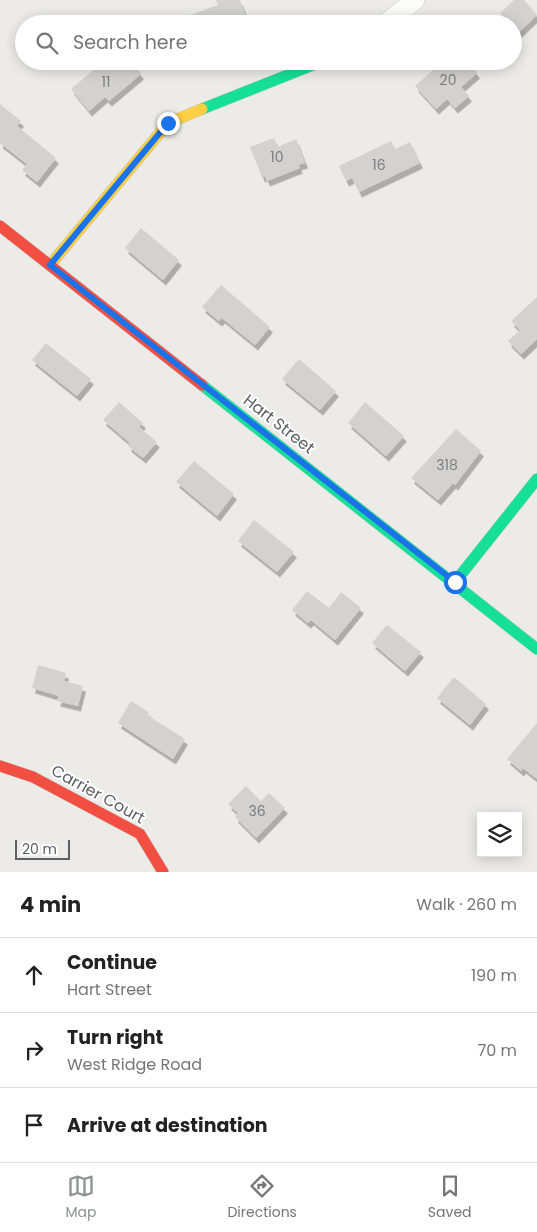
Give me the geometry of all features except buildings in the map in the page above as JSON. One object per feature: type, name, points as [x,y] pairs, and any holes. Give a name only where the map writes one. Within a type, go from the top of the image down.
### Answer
[{"type":"street","points":[[396,15],[415,0]]},
{"type":"street","points":[[50,265],[168,123],[300,70]]},
{"type":"street","name":"Hart Street","points":[[0,226],[537,648]]},
{"type":"street","points":[[455,582],[537,479]]},
{"type":"street","name":"Carrier Court","points":[[0,766],[33,777],[140,834],[162,872]]},
{"type":"traffic: fast","points":[[202,109],[300,70]]},
{"type":"traffic: fast","points":[[202,385],[537,649]]},
{"type":"traffic: fast","points":[[455,582],[537,479]]},
{"type":"traffic: slow","points":[[50,265],[168,123],[202,109]]},
{"type":"traffic: jam","points":[[0,226],[202,385]]},
{"type":"traffic: jam","points":[[0,766],[33,777],[140,834],[163,872]]},
{"type":"route","points":[[168,123],[50,265],[455,582]]}]
